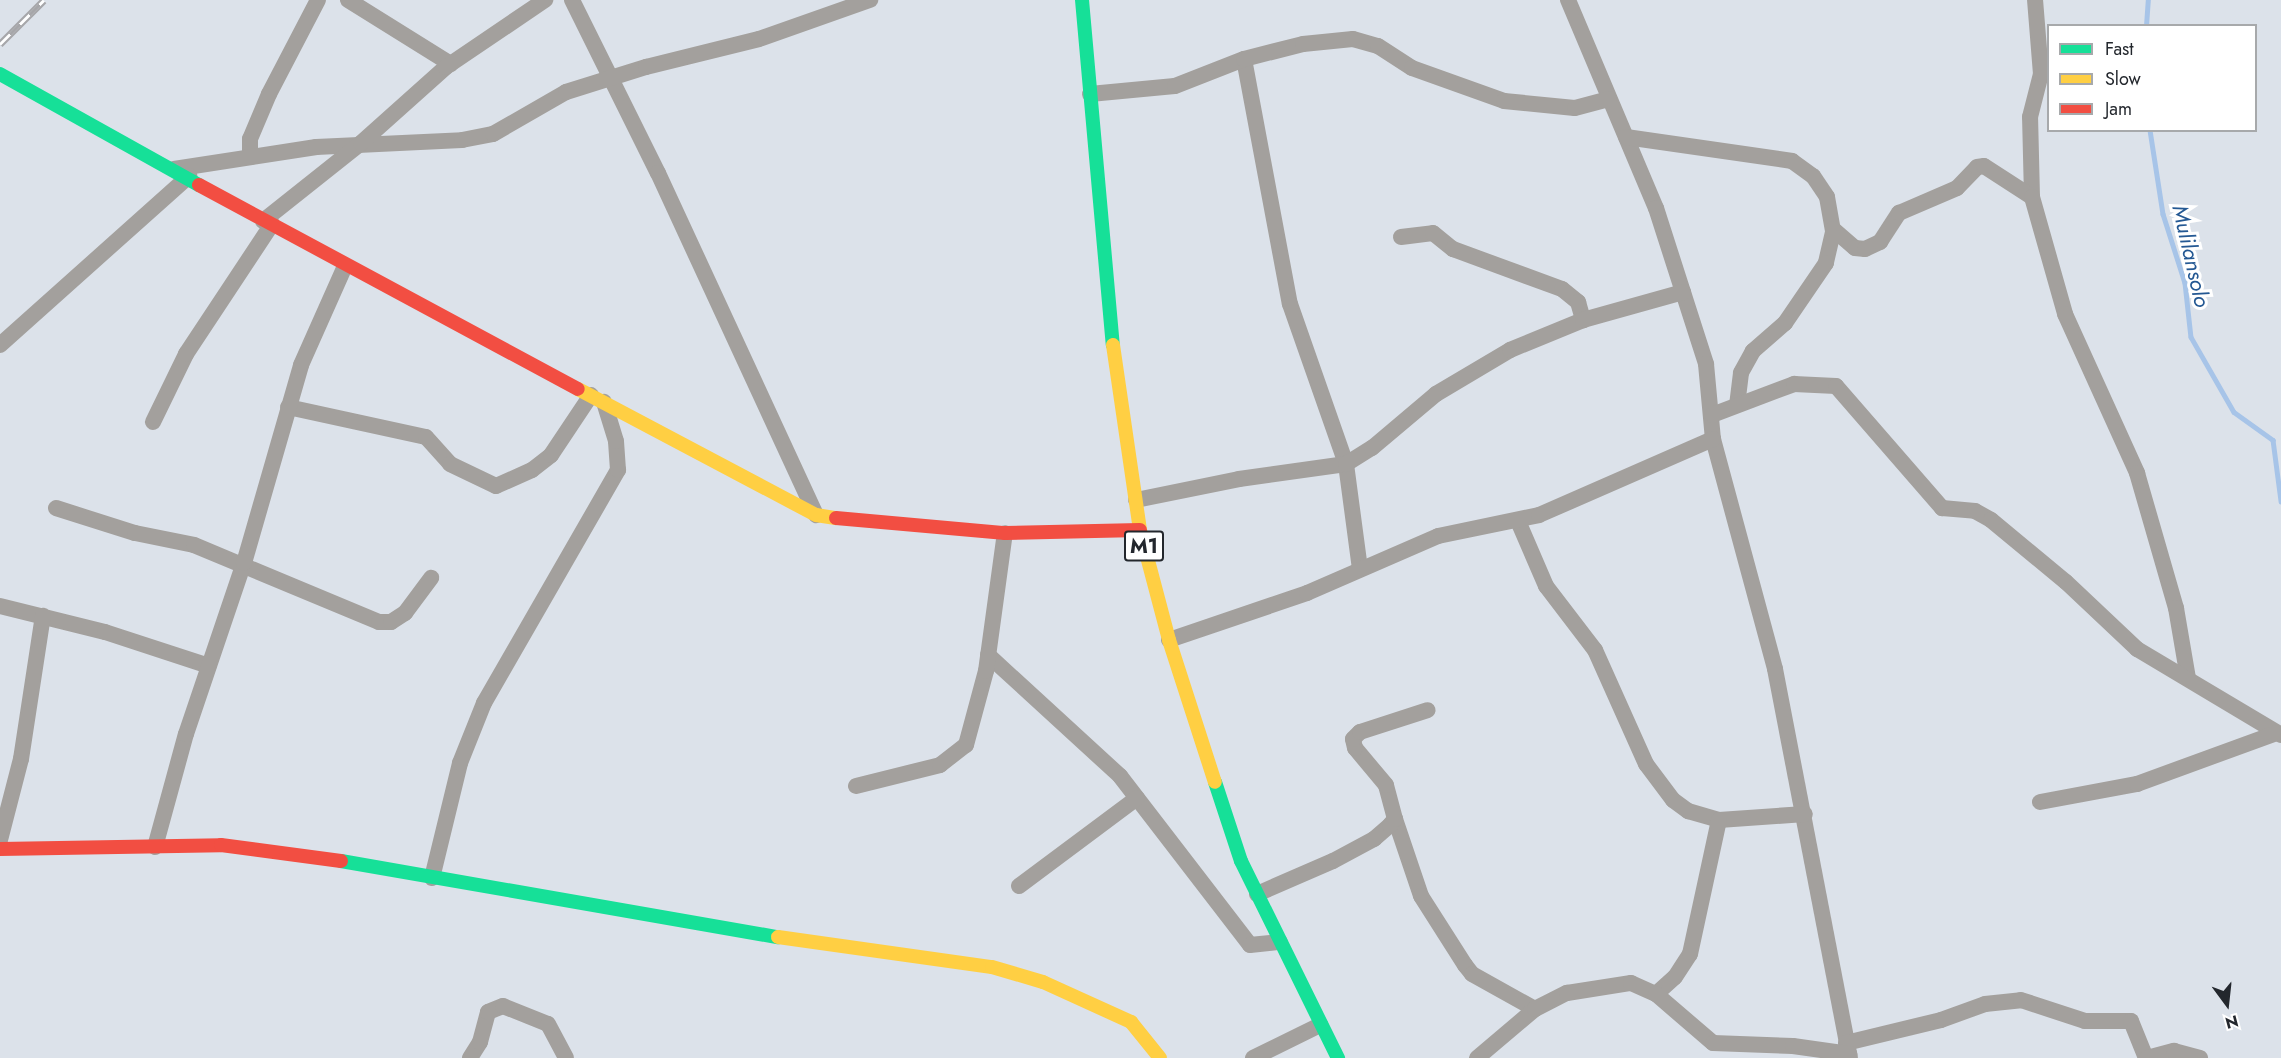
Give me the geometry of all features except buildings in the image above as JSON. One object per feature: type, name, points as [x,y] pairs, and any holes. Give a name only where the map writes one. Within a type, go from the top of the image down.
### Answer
[{"type":"street","points":[[250,157],[250,139],[268,94],[318,0]]},
{"type":"street","points":[[348,0],[451,64]]},
{"type":"street","points":[[153,422],[186,354],[267,223],[451,64],[545,0]]},
{"type":"street","points":[[572,0],[612,78],[816,515]]},
{"type":"street","points":[[0,345],[182,173],[250,157],[361,143],[462,140],[493,134],[566,92],[759,39],[870,0]]},
{"type":"street","name":"M1","points":[[1082,0],[1116,377],[1140,530],[1169,640],[1222,810],[1257,894],[1338,1058]]},
{"type":"street","points":[[1568,0],[1656,208],[1706,364],[1713,439],[1775,669],[1805,814],[1848,1052]]},
{"type":"street","points":[[2035,0],[2041,74],[2030,117],[2032,197],[2065,314],[2137,473],[2176,608],[2188,678]]},
{"type":"street","points":[[1090,94],[1175,86],[1244,59],[1303,44],[1353,39],[1378,46],[1412,68],[1504,101],[1575,108],[1609,99]]},
{"type":"street","points":[[1244,59],[1290,304],[1346,464],[1360,569]]},
{"type":"street","points":[[0,74],[182,173],[345,266],[816,515],[867,524],[1005,533],[1140,530]]},
{"type":"street","points":[[1626,137],[1792,161],[1813,176],[1827,197],[1833,229],[1826,263],[1812,288],[1785,323],[1753,351],[1741,373],[1737,405]]},
{"type":"street","points":[[1833,229],[1855,248],[1865,249],[1880,242],[1899,213],[1957,188],[1977,167],[1984,166],[2032,197]]},
{"type":"street","points":[[1401,237],[1433,233],[1453,249],[1562,289],[1578,302],[1583,320]]},
{"type":"street","points":[[155,847],[209,666],[244,562],[301,365],[345,266]]},
{"type":"street","points":[[1136,500],[1239,479],[1346,464],[1372,448],[1460,378],[1510,350],[1583,320],[1683,292]]},
{"type":"street","points":[[1712,415],[1794,384],[1836,386],[1846,393],[1914,480],[1942,508],[1975,511],[1991,520],[2066,582],[2137,649],[2188,678],[2212,697],[2279,734]]},
{"type":"street","points":[[288,407],[426,437],[450,464],[496,486],[525,474],[551,455],[597,398]]},
{"type":"street","points":[[432,878],[460,763],[484,703],[618,470],[616,441],[597,398]]},
{"type":"street","points":[[1169,640],[1307,593],[1438,536],[1518,521],[1713,439]]},
{"type":"street","points":[[56,508],[135,532],[181,540],[244,562],[366,618],[385,622],[405,613],[430,578]]},
{"type":"street","points":[[1518,521],[1546,586],[1587,636],[1602,661],[1657,782],[1688,811],[1719,820],[1805,814]]},
{"type":"street","points":[[856,786],[940,765],[960,752],[972,730],[988,654],[1005,533]]},
{"type":"street","points":[[0,606],[105,632],[209,666]]},
{"type":"street","points":[[0,840],[21,759],[43,616]]},
{"type":"street","points":[[988,654],[1100,755],[1137,798],[1250,945],[1281,942]]},
{"type":"street","points":[[1428,710],[1360,732],[1353,739],[1355,748],[1386,785],[1421,896],[1465,965],[1472,974],[1535,1009]]},
{"type":"street","points":[[2040,802],[2137,784],[2279,734]]},
{"type":"street","points":[[1019,886],[1137,798]]},
{"type":"street","points":[[1257,894],[1374,839],[1395,819]]},
{"type":"street","points":[[1656,994],[1675,977],[1690,954],[1719,820]]},
{"type":"street","points":[[0,849],[48,851],[221,845],[271,849],[713,927],[1013,972],[1113,1011],[1131,1022],[1160,1058]]},
{"type":"street","points":[[1477,1058],[1535,1009],[1567,993],[1617,983],[1631,983],[1656,994],[1713,1043],[1793,1046],[1848,1052],[1985,1004],[2021,1000],[2085,1021],[2131,1021],[2146,1058],[2174,1051],[2200,1058]]},
{"type":"street","points":[[470,1058],[480,1042],[488,1012],[503,1006],[548,1024],[567,1058]]},
{"type":"street","points":[[1253,1058],[1320,1025]]},
{"type":"waterway","name":"Mulilansolo","points":[[2146,24],[2148,0]]},
{"type":"waterway","name":"Mulilansolo","points":[[2150,132],[2163,214],[2185,283],[2191,337],[2234,412],[2273,440],[2281,501]]},
{"type":"railway","points":[[0,44],[44,0]]},
{"type":"traffic: fast","points":[[1082,0],[1113,345]]},
{"type":"traffic: fast","points":[[0,74],[199,185]]},
{"type":"traffic: fast","points":[[1215,782],[1241,861],[1338,1058]]},
{"type":"traffic: fast","points":[[341,861],[778,937]]},
{"type":"traffic: slow","points":[[1113,345],[1140,530],[1169,640],[1215,782]]},
{"type":"traffic: slow","points":[[578,389],[816,515],[836,518]]},
{"type":"traffic: slow","points":[[778,937],[992,967],[1043,982],[1131,1022],[1160,1058]]},
{"type":"traffic: jam","points":[[199,185],[578,389]]},
{"type":"traffic: jam","points":[[836,518],[1005,533],[1140,530]]},
{"type":"traffic: jam","points":[[0,849],[221,845],[341,861]]}]
